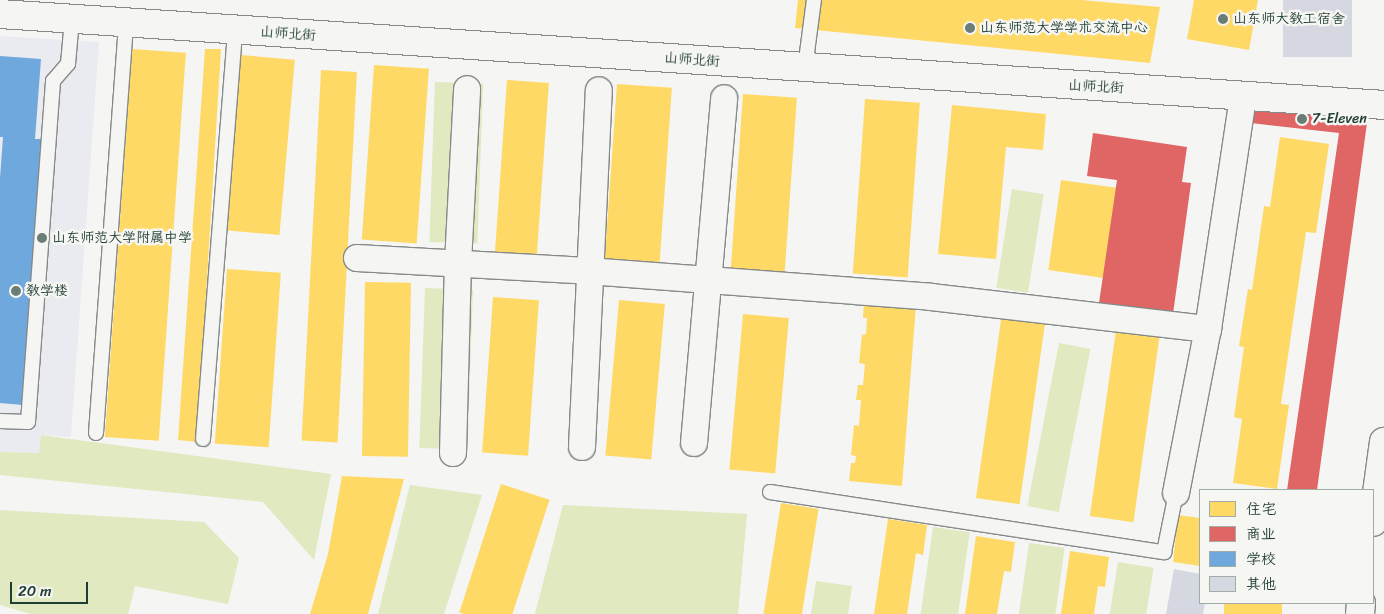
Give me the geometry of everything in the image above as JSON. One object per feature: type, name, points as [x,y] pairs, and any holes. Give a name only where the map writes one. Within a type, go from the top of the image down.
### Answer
[{"type":"street","name":"山师北街","points":[[0,14],[1243,98],[1384,105]]},
{"type":"street","points":[[453,453],[458,263],[467,89]]},
{"type":"street","points":[[582,447],[588,271],[599,90]]},
{"type":"street","points":[[694,443],[710,280],[724,98]]},
{"type":"street","points":[[1176,493],[1208,330],[1243,98]]},
{"type":"street","points":[[357,258],[588,271],[931,297],[1208,330]]},
{"type":"street","points":[[1374,515],[1384,442]]},
{"type":"lane","points":[[805,68],[814,0]]},
{"type":"lane","points":[[0,421],[28,422],[53,82],[68,64],[72,19]]},
{"type":"lane","points":[[96,433],[126,23]]},
{"type":"lane","points":[[204,439],[234,30]]},
{"type":"lane","points":[[770,492],[1164,552],[1176,493]]},
{"type":"shaded area","name":"山东师范大学附属中学","points":[[0,36],[99,42],[71,437],[41,435],[39,453],[0,452]]},
{"type":"green space","points":[[435,82],[483,84],[477,244],[429,242]]},
{"type":"green space","points":[[1012,189],[1044,194],[1028,293],[996,288]]},
{"type":"green space","points":[[425,288],[473,290],[467,450],[419,448]]},
{"type":"green space","points":[[1059,343],[1090,349],[1059,512],[1027,506]]},
{"type":"green space","points":[[41,435],[331,474],[314,560],[263,502],[0,475],[0,452],[39,453]]},
{"type":"green space","points":[[410,485],[482,495],[444,614],[378,614]]},
{"type":"green space","points":[[563,505],[747,514],[738,614],[535,614]]},
{"type":"green space","points":[[0,510],[204,522],[239,558],[228,604],[135,586],[128,614],[31,614],[0,605]]},
{"type":"green space","points":[[933,527],[970,532],[958,614],[921,614]]},
{"type":"green space","points":[[1029,543],[1065,548],[1055,614],[1019,614]]},
{"type":"green space","points":[[1118,562],[1154,568],[1146,614],[1110,614]]},
{"type":"green space","points":[[816,581],[852,586],[848,614],[811,614]]},
{"type":"building: 住宅","points":[[798,0],[1081,0],[1160,7],[1150,63],[795,28]]},
{"type":"building: 住宅","name":"山东师大教工宿舍","points":[[1194,0],[1258,0],[1249,50],[1187,39]]},
{"type":"building: 住宅","points":[[132,49],[186,53],[159,441],[105,437]]},
{"type":"building: 住宅","points":[[205,49],[221,49],[197,442],[178,440]]},
{"type":"building: 住宅","points":[[241,55],[295,60],[279,235],[226,230]]},
{"type":"building: 住宅","points":[[374,65],[429,69],[417,243],[362,240]]},
{"type":"building: 住宅","points":[[321,70],[357,72],[338,442],[302,440]]},
{"type":"building: 住宅","points":[[507,80],[549,83],[537,255],[495,252]]},
{"type":"building: 住宅","points":[[617,84],[672,88],[660,262],[605,259]]},
{"type":"building: 住宅","points":[[743,94],[797,98],[785,272],[731,269]]},
{"type":"building: 住宅","points":[[865,99],[920,103],[908,277],[853,274]]},
{"type":"building: 住宅","points":[[952,105],[1046,114],[1043,150],[1006,147],[996,259],[938,254]]},
{"type":"building: 住宅","points":[[1280,137],[1329,144],[1316,233],[1306,232],[1281,404],[1289,405],[1277,489],[1233,483],[1242,419],[1234,417],[1244,347],[1239,346],[1248,289],[1252,290],[1264,206],[1270,207]]},
{"type":"building: 住宅","points":[[1061,180],[1116,188],[1104,278],[1048,270]]},
{"type":"building: 住宅","points":[[227,269],[281,273],[269,447],[215,444]]},
{"type":"building: 住宅","points":[[365,282],[411,283],[408,457],[362,456]]},
{"type":"building: 住宅","points":[[493,297],[539,300],[528,456],[482,453]]},
{"type":"building: 住宅","points":[[619,300],[665,304],[651,459],[605,455]]},
{"type":"building: 住宅","points":[[864,301],[916,305],[902,486],[849,481],[851,463],[855,463],[856,456],[851,455],[854,425],[859,426],[861,400],[856,400],[858,385],[863,385],[865,364],[859,363],[862,335],[866,334],[867,318],[863,318]]},
{"type":"building: 住宅","points":[[1003,306],[1047,312],[1020,504],[976,498]]},
{"type":"building: 住宅","points":[[743,314],[789,318],[775,473],[729,469]]},
{"type":"building: 住宅","points":[[1117,323],[1161,329],[1133,522],[1090,516]]},
{"type":"building: 住宅","points":[[342,476],[404,479],[368,614],[310,614],[328,554]]},
{"type":"building: 住宅","points":[[501,484],[550,500],[512,614],[459,612]]},
{"type":"building: 住宅","points":[[781,503],[819,509],[802,614],[763,614]]},
{"type":"building: 住宅","points":[[1178,515],[1199,518],[1199,566],[1173,562]]},
{"type":"building: 住宅","points":[[888,519],[927,525],[923,555],[916,553],[907,614],[874,614]]},
{"type":"building: 住宅","points":[[976,536],[1015,542],[1011,572],[1004,571],[997,614],[965,614]]},
{"type":"building: 住宅","points":[[1070,551],[1109,557],[1105,587],[1098,586],[1094,614],[1061,614]]},
{"type":"building: 住宅","points":[[1224,604],[1282,604],[1282,614],[1224,614]]},
{"type":"building: 商业","points":[[1254,104],[1364,115],[1367,123],[1317,489],[1287,489],[1339,133],[1251,123]]},
{"type":"building: 商业","points":[[1093,133],[1187,147],[1182,182],[1191,183],[1173,314],[1099,303],[1117,180],[1087,176]]},
{"type":"building: 学校","name":"教学楼","points":[[0,56],[41,59],[35,139],[42,139],[23,405],[0,403],[0,178],[3,137],[0,137]]},
{"type":"building: 其他","points":[[1283,0],[1352,0],[1352,57],[1283,57]]},
{"type":"building: 其他","points":[[1174,569],[1199,574],[1199,604],[1205,604],[1203,614],[1166,614]]},
{"type":"place","name":"山东师大教工宿舍","points":[[1223,19]]},
{"type":"place","name":"山东师范大学学术交流中心","points":[[970,28]]},
{"type":"place","name":"7-Eleven","points":[[1302,119]]},
{"type":"place","name":"山东师范大学附属中学","points":[[42,238]]},
{"type":"place","name":"教学楼","points":[[16,291]]}]
